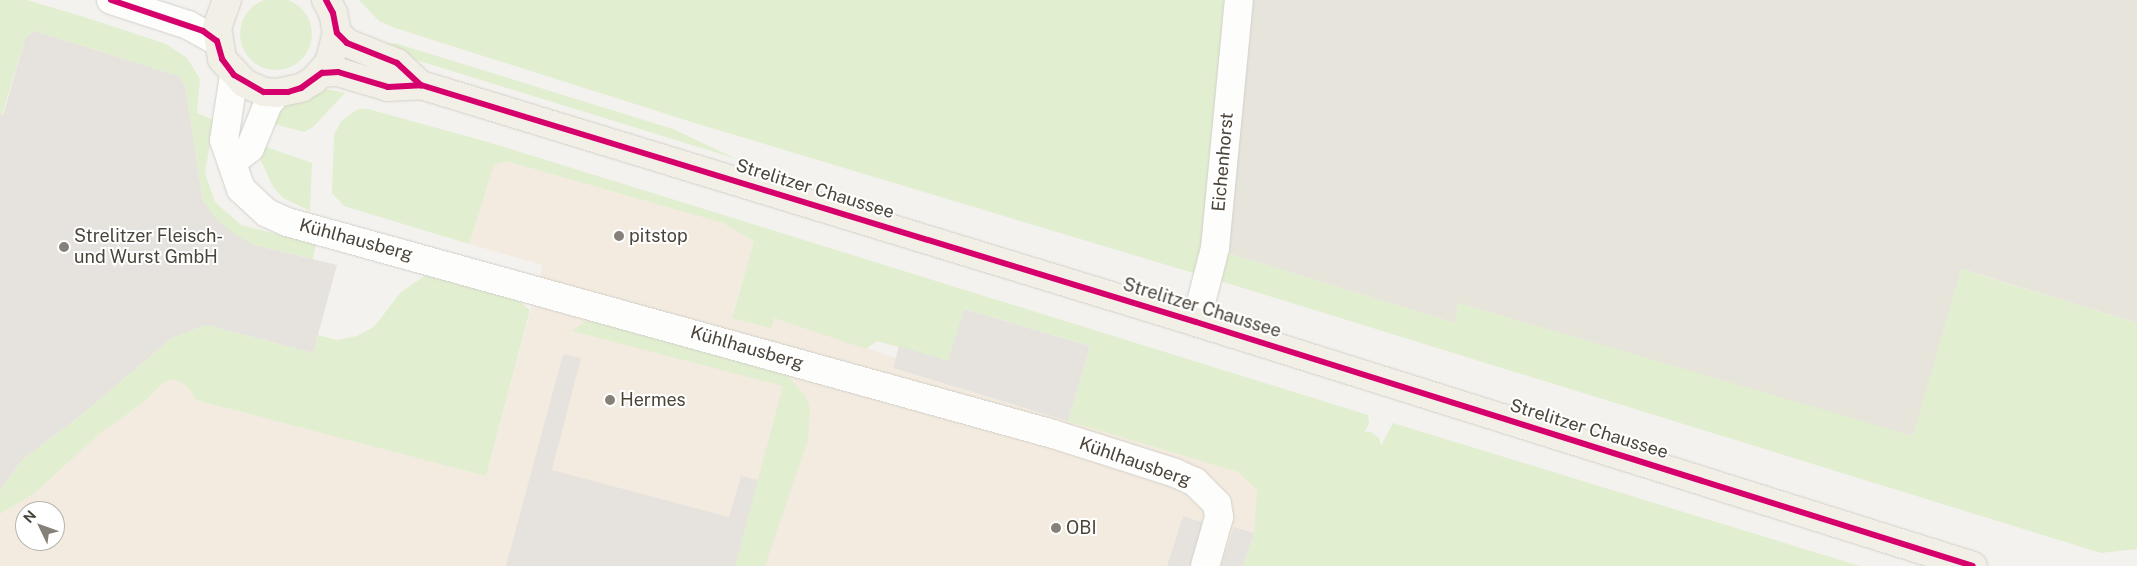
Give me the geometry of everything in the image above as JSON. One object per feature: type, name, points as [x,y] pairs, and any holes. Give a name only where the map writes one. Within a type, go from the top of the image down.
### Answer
[{"type":"main road","points":[[227,0],[220,15],[217,41],[222,59],[234,75],[255,89],[277,93],[301,88],[322,73],[333,51],[337,33],[333,13],[326,0]]},
{"type":"main road","name":"Strelitzer Chaussee","points":[[337,33],[347,43],[397,63],[421,84]]},
{"type":"main road","name":"Strelitzer Chaussee","points":[[322,73],[338,72],[388,87],[421,84],[1196,322],[1973,566]]},
{"type":"street","points":[[111,0],[188,25],[217,41]]},
{"type":"street","name":"Eichenhorst","points":[[1196,322],[1215,248],[1239,0]]},
{"type":"street","name":"Kühlhausberg","points":[[234,75],[224,140],[233,161],[234,174],[247,196],[267,213],[287,222],[1043,431],[1175,473],[1195,482],[1217,504],[1219,517],[1206,566]]},
{"type":"street","points":[[233,161],[250,148],[268,104],[277,93]]},
{"type":"shaded area","points":[[1248,0],[2137,0],[2137,323],[1962,269],[1913,437],[1458,303],[1455,323],[1224,252]]},
{"type":"shaded area","points":[[35,31],[179,76],[185,85],[203,201],[254,245],[337,265],[313,353],[206,325],[172,338],[79,417],[22,460],[0,491],[0,114],[3,115],[26,37]]},
{"type":"shaded area","points":[[506,161],[723,223],[754,241],[732,317],[774,318],[896,358],[893,368],[1238,472],[1257,490],[1254,533],[1243,566],[0,566],[0,514],[15,505],[15,551],[65,551],[65,501],[22,501],[35,493],[99,434],[144,402],[163,383],[175,379],[187,386],[196,400],[486,476],[543,265],[469,244],[494,165]]},
{"type":"shaded area","points":[[964,309],[1090,346],[1068,421],[893,368],[899,346],[948,361]]},
{"type":"shaded area","points":[[563,354],[581,358],[552,470],[729,517],[741,476],[758,480],[735,566],[506,566]]},
{"type":"shaded area","points":[[1183,516],[1204,523],[1190,566],[1167,566]]},
{"type":"shaded area","points":[[1234,527],[1254,533],[1243,566],[1221,566]]},
{"type":"green space","points":[[276,-2],[296,4],[306,14],[312,34],[306,54],[296,64],[276,70],[256,64],[246,54],[240,34],[246,14],[256,4]]},
{"type":"green space","points":[[0,0],[27,0],[84,17],[166,44],[187,58],[200,79],[197,113],[214,120],[205,173],[215,202],[241,225],[316,244],[313,259],[254,245],[234,234],[215,218],[203,201],[185,85],[179,76],[35,31],[26,37],[2,115],[0,114]]},
{"type":"green space","points":[[359,0],[1231,0],[1200,275],[698,124],[395,28],[379,21]]},
{"type":"green space","points":[[395,43],[673,129],[737,159],[384,50],[389,44]]},
{"type":"green space","points":[[321,88],[345,93],[313,127],[304,132],[270,123],[287,103]]},
{"type":"green space","points":[[358,109],[368,109],[488,142],[1368,415],[1369,424],[1364,432],[1371,432],[1379,438],[1381,446],[1393,423],[1860,566],[1243,566],[1254,533],[1257,490],[1238,472],[1068,421],[1090,346],[965,309],[948,361],[877,341],[866,349],[774,318],[771,328],[732,318],[754,241],[723,223],[506,161],[494,165],[469,244],[344,206],[332,193],[334,135],[341,121]]},
{"type":"green space","points":[[261,145],[312,163],[310,211],[283,198],[273,187],[260,158]]},
{"type":"green space","points":[[1224,252],[1455,323],[1458,303],[1913,436],[1961,269],[2137,323],[2137,549],[2101,553],[1217,280]]},
{"type":"green space","points":[[426,275],[515,298],[530,310],[486,476],[196,400],[187,386],[174,379],[163,383],[144,402],[99,434],[35,493],[22,501],[15,501],[15,505],[0,514],[0,491],[22,460],[79,417],[172,338],[206,325],[313,353],[318,335],[337,340],[357,336],[374,327],[401,292]]},
{"type":"green space","points":[[590,318],[765,367],[786,375],[805,395],[810,409],[808,440],[765,566],[735,566],[783,386],[572,331]]},
{"type":"cycle path","points":[[111,0],[203,31],[217,41],[222,59],[234,75],[264,92],[288,92],[301,88],[322,73],[338,72],[388,87],[421,85],[1196,322],[1973,566]]},
{"type":"cycle path","points":[[326,0],[333,13],[337,33],[347,43],[397,63],[421,85]]},
{"type":"place","name":"pitstop","points":[[619,236]]},
{"type":"place","name":"Strelitzer Fleisch- und Wurst GmbH","points":[[64,247]]},
{"type":"place","name":"Hermes","points":[[610,400]]},
{"type":"place","name":"OBI","points":[[1056,528]]}]
